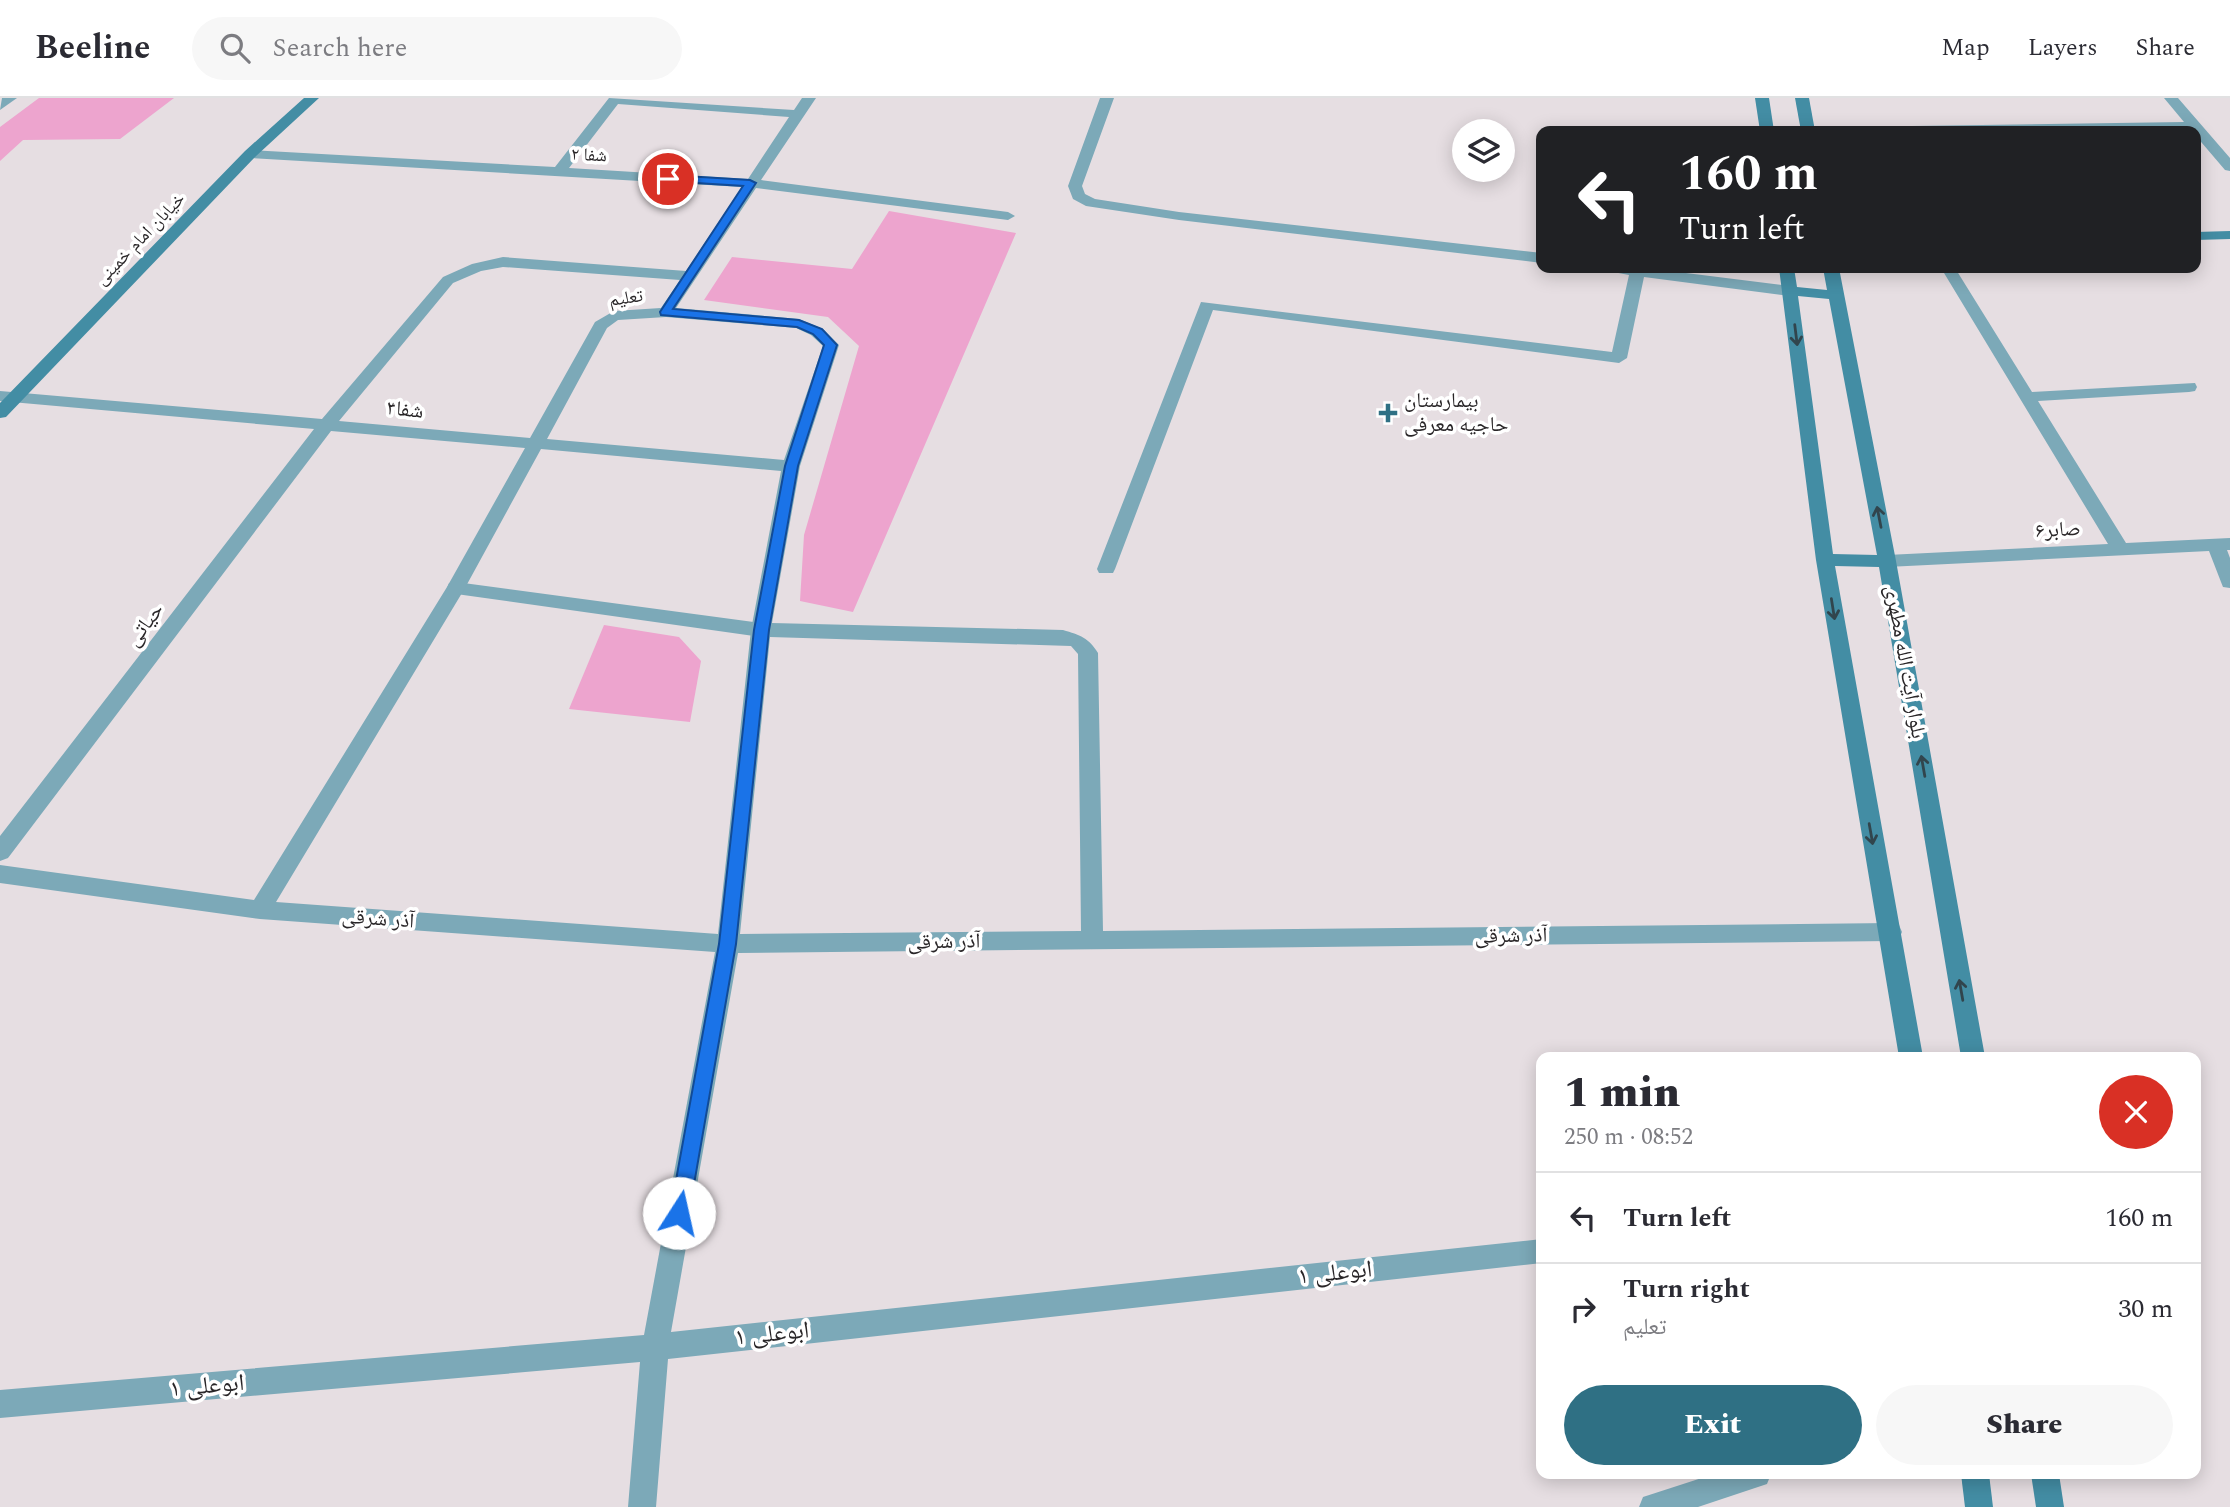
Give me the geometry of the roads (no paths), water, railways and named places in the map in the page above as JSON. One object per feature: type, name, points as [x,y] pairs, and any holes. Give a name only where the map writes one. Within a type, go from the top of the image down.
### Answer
[{"type":"street","points":[[0,106],[10,98]]},
{"type":"street","name":"خیابان امام خمینی","points":[[0,412],[7,396],[250,154],[312,98]]},
{"type":"street","name":"تعلیم","points":[[534,446],[606,320],[614,316],[666,312],[809,98]]},
{"type":"street","points":[[1107,98],[1075,186],[1077,196],[1091,203],[1179,216],[1536,257]]},
{"type":"street","points":[[1762,98],[1766,126]]},
{"type":"street","points":[[1802,98],[1807,126]]},
{"type":"street","points":[[2171,98],[2195,126]]},
{"type":"street","points":[[559,172],[614,100],[798,114]]},
{"type":"street","points":[[2201,133],[2230,167]]},
{"type":"street","name":"شفا ۲","points":[[250,154],[750,183],[1007,216]]},
{"type":"street","points":[[2201,236],[2230,234]]},
{"type":"street","name":"حیاتی","points":[[0,852],[326,425],[448,280],[477,267],[503,262],[690,276]]},
{"type":"street","points":[[1106,569],[1207,305],[1619,358],[1637,273]]},
{"type":"street","points":[[1652,273],[1836,295]]},
{"type":"street","points":[[1788,273],[1825,560],[1871,838],[1891,932],[1910,1052]]},
{"type":"street","name":"بلوار آیت الله مطهری","points":[[1832,273],[1887,561],[1972,1052]]},
{"type":"street","points":[[1951,273],[2121,550]]},
{"type":"street","points":[[642,1507],[655,1347],[728,944],[761,630],[792,466],[831,345],[817,332],[799,324],[666,312]]},
{"type":"street","points":[[2028,397],[2189,387]]},
{"type":"street","name":"شفا۳","points":[[7,396],[534,446],[792,466]]},
{"type":"street","points":[[260,910],[456,588],[534,446]]},
{"type":"street","points":[[2223,544],[2230,582]]},
{"type":"street","name":"صابر۶","points":[[1887,561],[2223,544]]},
{"type":"street","points":[[1825,560],[1887,561]]},
{"type":"street","points":[[456,588],[761,630],[1063,637],[1078,641],[1088,653],[1092,940]]},
{"type":"street","name":"آذر شرقی","points":[[0,874],[260,910],[728,944],[1891,932]]},
{"type":"street","name":"ابوعلی ۱","points":[[0,1404],[655,1347],[1536,1252]]},
{"type":"street","points":[[1653,1507],[1741,1479]]},
{"type":"street","points":[[1976,1479],[1979,1507]]},
{"type":"street","points":[[2046,1479],[2050,1507]]},
{"type":"place","name":"بیمارستان حاجیه معرفی","points":[[1388,413]]}]
